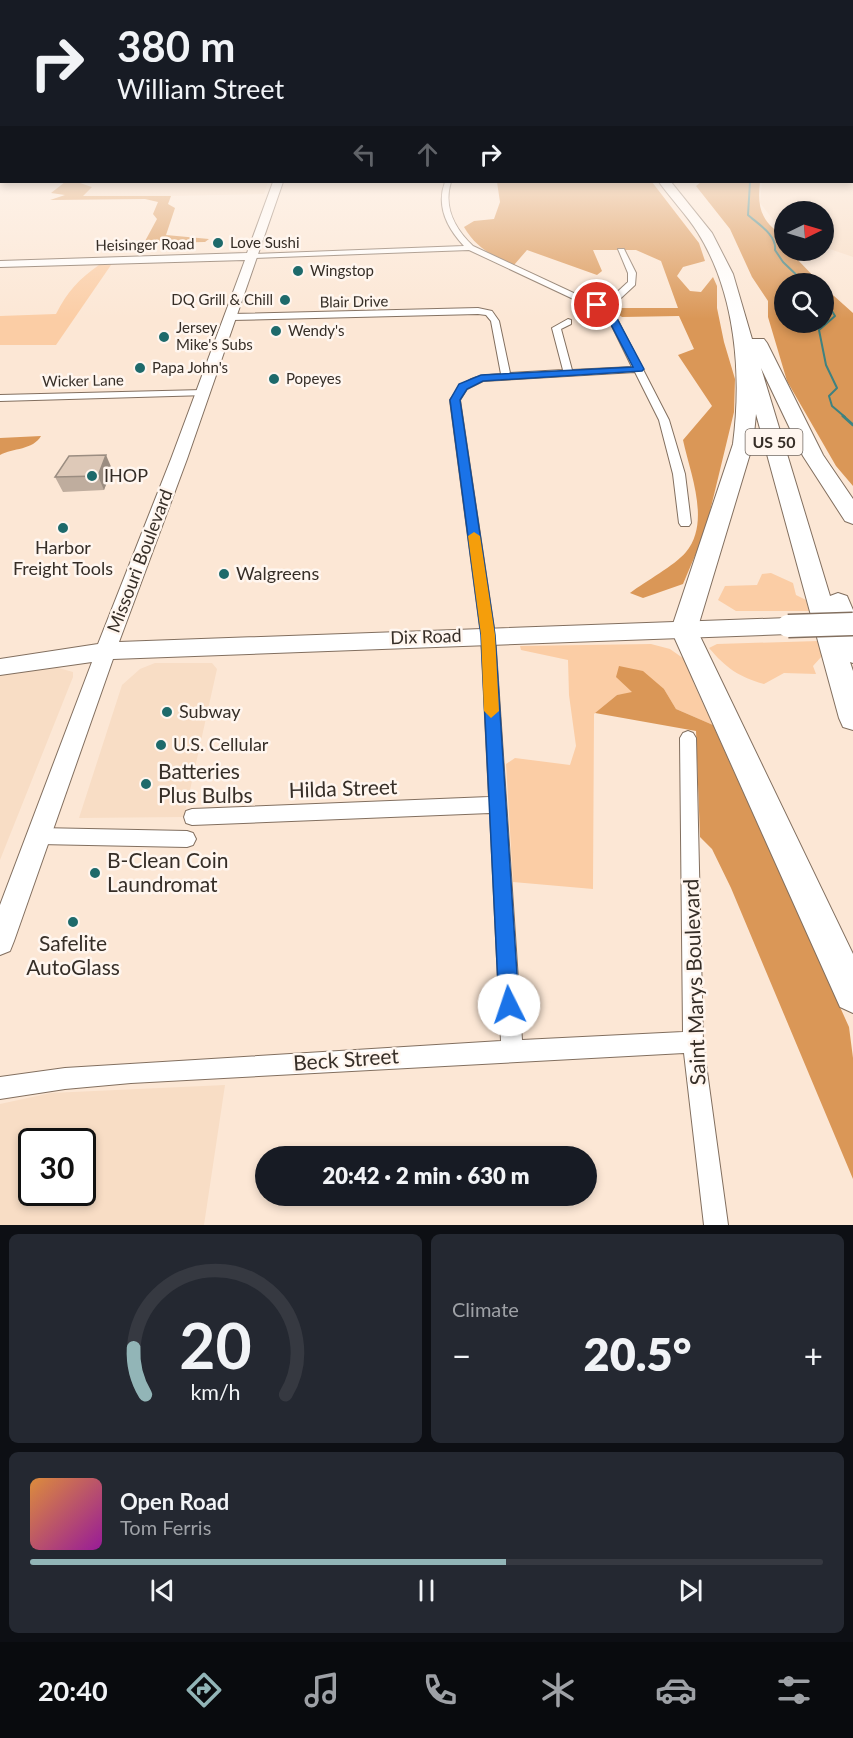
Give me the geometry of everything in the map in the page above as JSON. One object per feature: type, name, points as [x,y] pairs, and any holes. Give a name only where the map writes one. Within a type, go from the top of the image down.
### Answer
[{"type":"highway","name":"US 50","points":[[682,204],[705,233],[750,335],[853,652]]},
{"type":"highway","name":"US 50","points":[[699,204],[712,221],[725,246],[853,718]]},
{"type":"highway","points":[[750,335],[813,456],[853,516]]},
{"type":"highway","points":[[750,335],[743,444],[684,630],[853,994]]},
{"type":"main road","name":"Missouri Boulevard","points":[[0,940],[204,393],[270,204]]},
{"type":"main road","name":"Heisinger Road","points":[[0,264],[252,256]]},
{"type":"main road","name":"Dix Road","points":[[0,667],[107,651],[488,635],[853,624]]},
{"type":"street","points":[[446,204],[458,238],[470,248],[610,313],[664,420],[679,474],[685,523]]},
{"type":"street","name":"Heisinger Road","points":[[252,256],[470,248]]},
{"type":"street","points":[[597,305],[618,296],[632,283],[632,273],[621,251]]},
{"type":"street","name":"Blair Drive","points":[[231,317],[478,311],[489,313],[495,321],[506,376]]},
{"type":"street","points":[[586,318],[610,313]]},
{"type":"street","points":[[568,322],[556,328],[568,372]]},
{"type":"street","points":[[512,1050],[496,805],[488,635],[455,400],[463,387],[481,378],[639,369]]},
{"type":"street","name":"Wicker Lane","points":[[0,398],[204,393]]},
{"type":"street","name":"Saint Marys Boulevard","points":[[688,738],[693,1042],[716,1225]]},
{"type":"street","name":"Hilda Street","points":[[192,817],[496,805]]},
{"type":"street","points":[[39,836],[187,839]]},
{"type":"street","name":"Beck Street","points":[[0,1088],[47,1080],[133,1073],[512,1050],[693,1042]]},
{"type":"shaded area","points":[[157,204],[168,204],[175,208],[166,235],[209,239],[205,242],[144,243],[157,219],[153,214]]},
{"type":"shaded area","points":[[499,204],[669,204],[699,243],[705,261],[683,267],[677,276],[690,291],[701,292],[713,277],[717,286],[717,308],[735,379],[734,412],[705,532],[683,584],[643,598],[630,593],[674,563],[686,552],[693,540],[698,512],[694,482],[683,440],[712,406],[678,355],[694,349],[679,316],[622,317],[616,313],[620,308],[678,308],[661,261],[636,250],[593,250],[602,271],[597,275],[527,250],[514,265],[480,246],[464,227],[474,221],[494,219]]},
{"type":"shaded area","points":[[710,204],[760,204],[762,213],[774,229],[774,261],[799,261],[810,273],[774,273],[774,333],[834,333],[834,296],[853,313],[853,486],[836,466],[787,381],[768,317],[768,301],[752,277],[730,229]]},
{"type":"shaded area","points":[[761,204],[774,204],[774,221]]},
{"type":"shaded area","points":[[834,204],[853,204],[853,257],[834,250]]},
{"type":"shaded area","points":[[99,265],[111,265],[56,345],[0,345],[0,316],[56,314],[74,287]]},
{"type":"shaded area","points":[[41,436],[33,444],[0,455],[0,438]]},
{"type":"shaded area","points":[[771,573],[793,583],[796,595],[806,600],[809,611],[736,611],[718,600],[725,586],[757,585],[762,574]]},
{"type":"shaded area","points":[[818,641],[822,656],[813,666],[816,674],[784,673],[764,684],[733,671],[709,648],[717,644]]},
{"type":"shaded area","points":[[651,644],[670,649],[687,661],[694,684],[713,725],[676,709],[664,689],[617,695],[594,714],[593,889],[513,882],[506,764],[515,758],[570,765],[576,746],[569,695],[568,660],[521,650],[520,646]]},
{"type":"shaded area","points":[[155,663],[212,663],[217,669],[184,817],[79,818],[122,685],[140,669]]},
{"type":"shaded area","points":[[619,666],[643,671],[664,689],[676,709],[713,725],[849,1027],[853,1058],[853,1179],[731,888],[712,849],[700,837],[696,731],[595,713],[617,695],[632,692],[616,677]]},
{"type":"shaded area","points":[[55,667],[73,672],[73,677],[0,860],[0,673]]},
{"type":"shaded area","points":[[225,1085],[204,1225],[0,1225],[0,1104],[51,1093]]},
{"type":"building","points":[[106,455],[98,476],[55,477],[69,456]]},
{"type":"waterway","points":[[749,204],[748,215],[770,235],[775,250],[794,273]]},
{"type":"waterway","points":[[820,333],[826,365],[837,388],[829,396],[832,406],[845,417]]},
{"type":"waterway","points":[[843,416],[853,425]]},
{"type":"slow traffic","points":[[474,536],[488,635],[491,711]]},
{"type":"place","name":"Love Sushi","points":[[218,243]]},
{"type":"place","name":"Wingstop","points":[[298,271]]},
{"type":"place","name":"DQ Grill & Chill","points":[[285,300]]},
{"type":"place","name":"Wendy's","points":[[276,331]]},
{"type":"place","name":"Jersey Mike's Subs","points":[[164,337]]},
{"type":"place","name":"Papa John's","points":[[140,368]]},
{"type":"place","name":"Popeyes","points":[[274,379]]},
{"type":"place","name":"IHOP","points":[[92,476]]},
{"type":"place","name":"Harbor Freight Tools","points":[[63,528]]},
{"type":"place","name":"Walgreens","points":[[224,574]]},
{"type":"place","name":"Subway","points":[[167,712]]},
{"type":"place","name":"U.S. Cellular","points":[[161,745]]},
{"type":"place","name":"Batteries Plus Bulbs","points":[[146,784]]},
{"type":"place","name":"B-Clean Coin Laundromat","points":[[95,873]]},
{"type":"place","name":"Safelite AutoGlass","points":[[73,922]]},
{"type":"route","points":[[509,1005],[488,635],[455,400],[463,387],[481,378],[639,369],[610,313],[597,305]]}]
